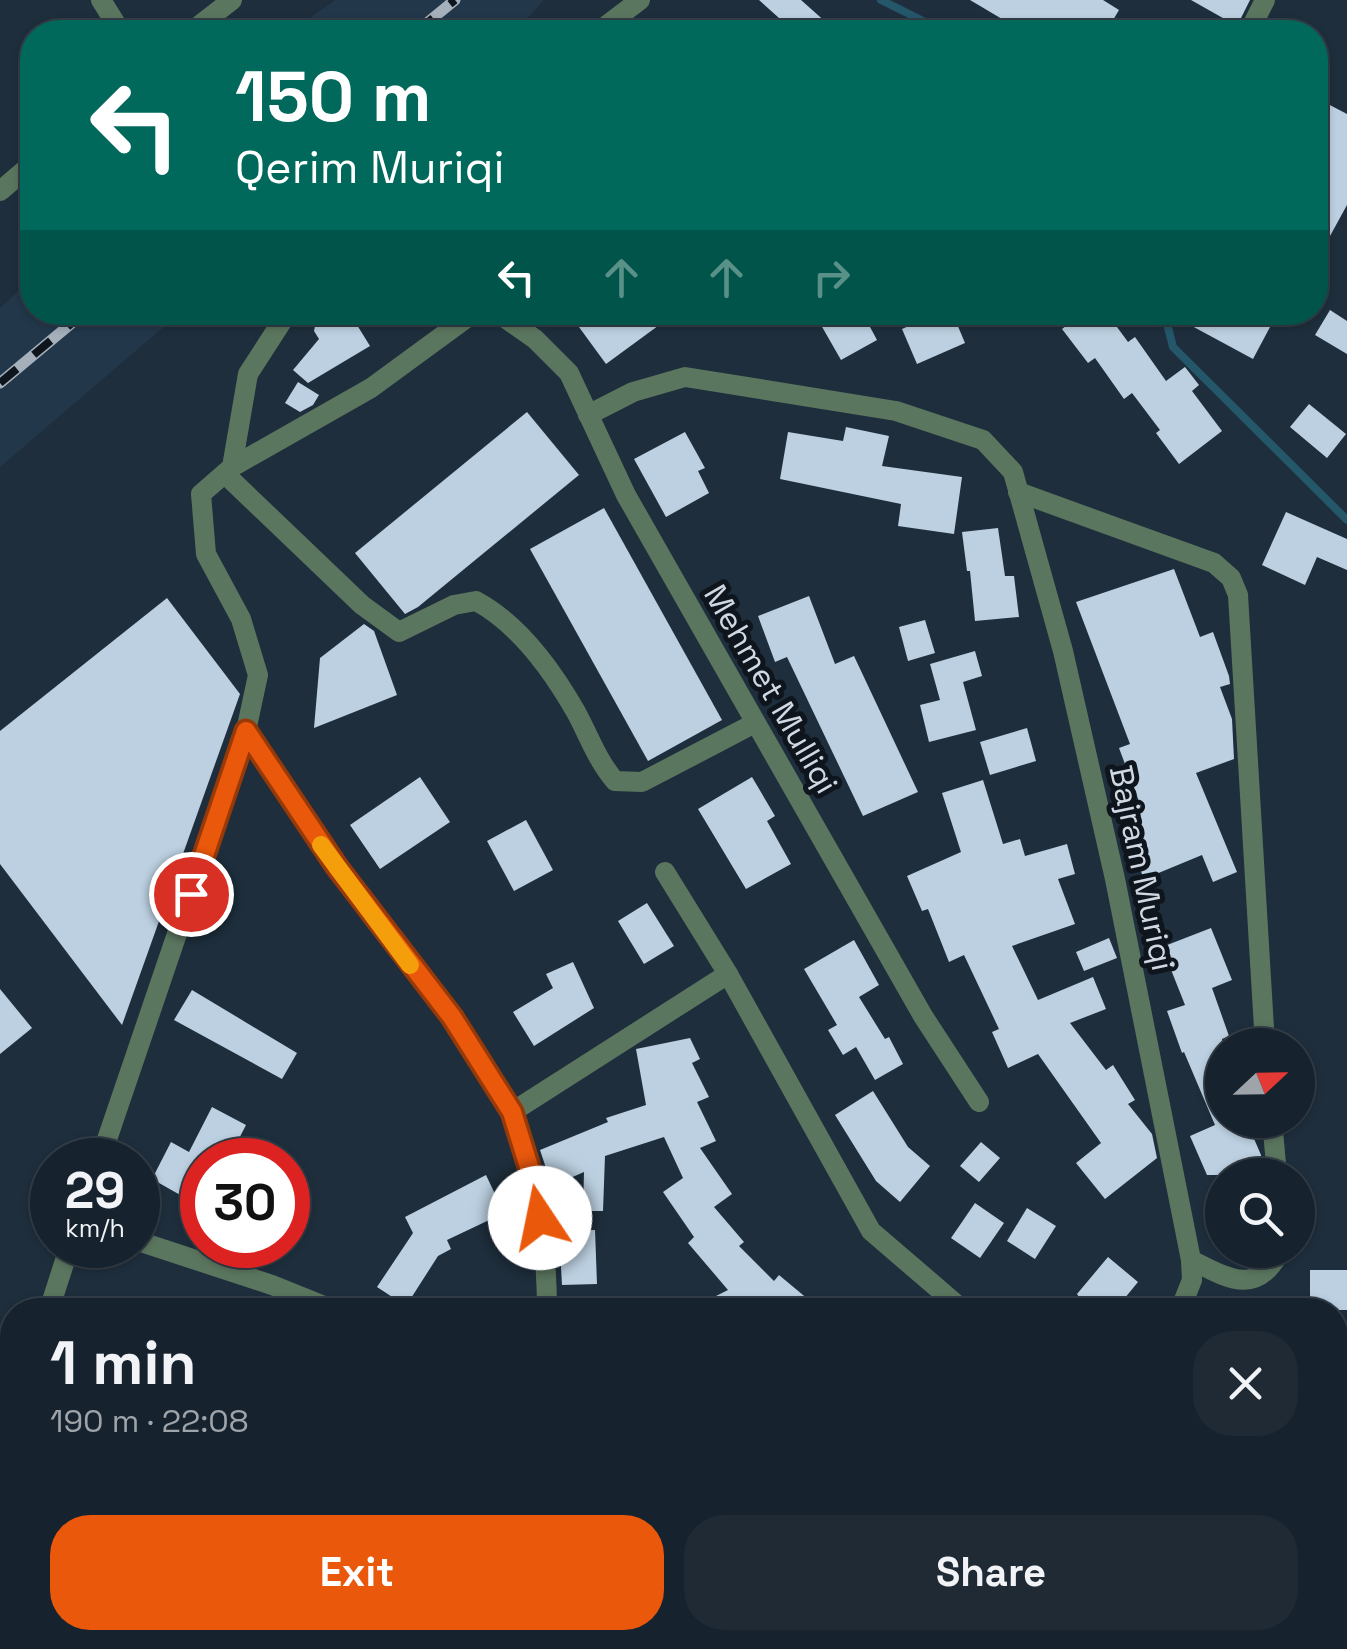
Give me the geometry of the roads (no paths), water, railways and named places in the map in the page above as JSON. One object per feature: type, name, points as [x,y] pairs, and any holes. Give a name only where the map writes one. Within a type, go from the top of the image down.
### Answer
[{"type":"street","points":[[206,20],[232,0]]},
{"type":"street","points":[[614,20],[640,0]]},
{"type":"street","points":[[0,192],[20,174]]},
{"type":"street","points":[[107,1138],[246,731],[258,675],[242,619],[206,554],[201,494],[229,470],[248,374],[280,325]]},
{"type":"street","name":"Mehmet Mulliqi","points":[[229,470],[371,388],[458,325]]},
{"type":"street","name":"Mehmet Mulliqi","points":[[515,325],[569,373],[626,495],[923,1016],[980,1102]]},
{"type":"street","name":"Bajram Muriqi","points":[[588,415],[634,392],[686,377],[896,411],[983,440],[1012,472],[1063,651],[1115,879],[1191,1260],[1192,1280],[1185,1298]]},
{"type":"street","points":[[229,470],[362,606],[399,632],[465,603],[476,601],[495,611],[555,677],[599,761],[615,781],[642,782],[756,723]]},
{"type":"street","points":[[1018,492],[1214,563],[1231,578],[1238,595],[1265,1028]]},
{"type":"street","points":[[246,731],[352,888],[452,1017],[512,1112],[534,1183],[546,1254],[546,1298]]},
{"type":"street","points":[[665,872],[728,974],[871,1231],[950,1298]]},
{"type":"street","points":[[512,1112],[728,974]]},
{"type":"street","points":[[160,1248],[304,1298]]},
{"type":"street","points":[[1191,1260],[1205,1267]]},
{"type":"street","points":[[53,1298],[63,1268]]},
{"type":"street","points":[[1207,1268],[1226,1277],[1250,1281],[1273,1268]]},
{"type":"waterway","points":[[881,0],[921,20]]},
{"type":"waterway","points":[[1167,325],[1173,347],[1347,520]]},
{"type":"railway","points":[[431,20],[455,0]]},
{"type":"railway","points":[[0,383],[69,325]]}]
